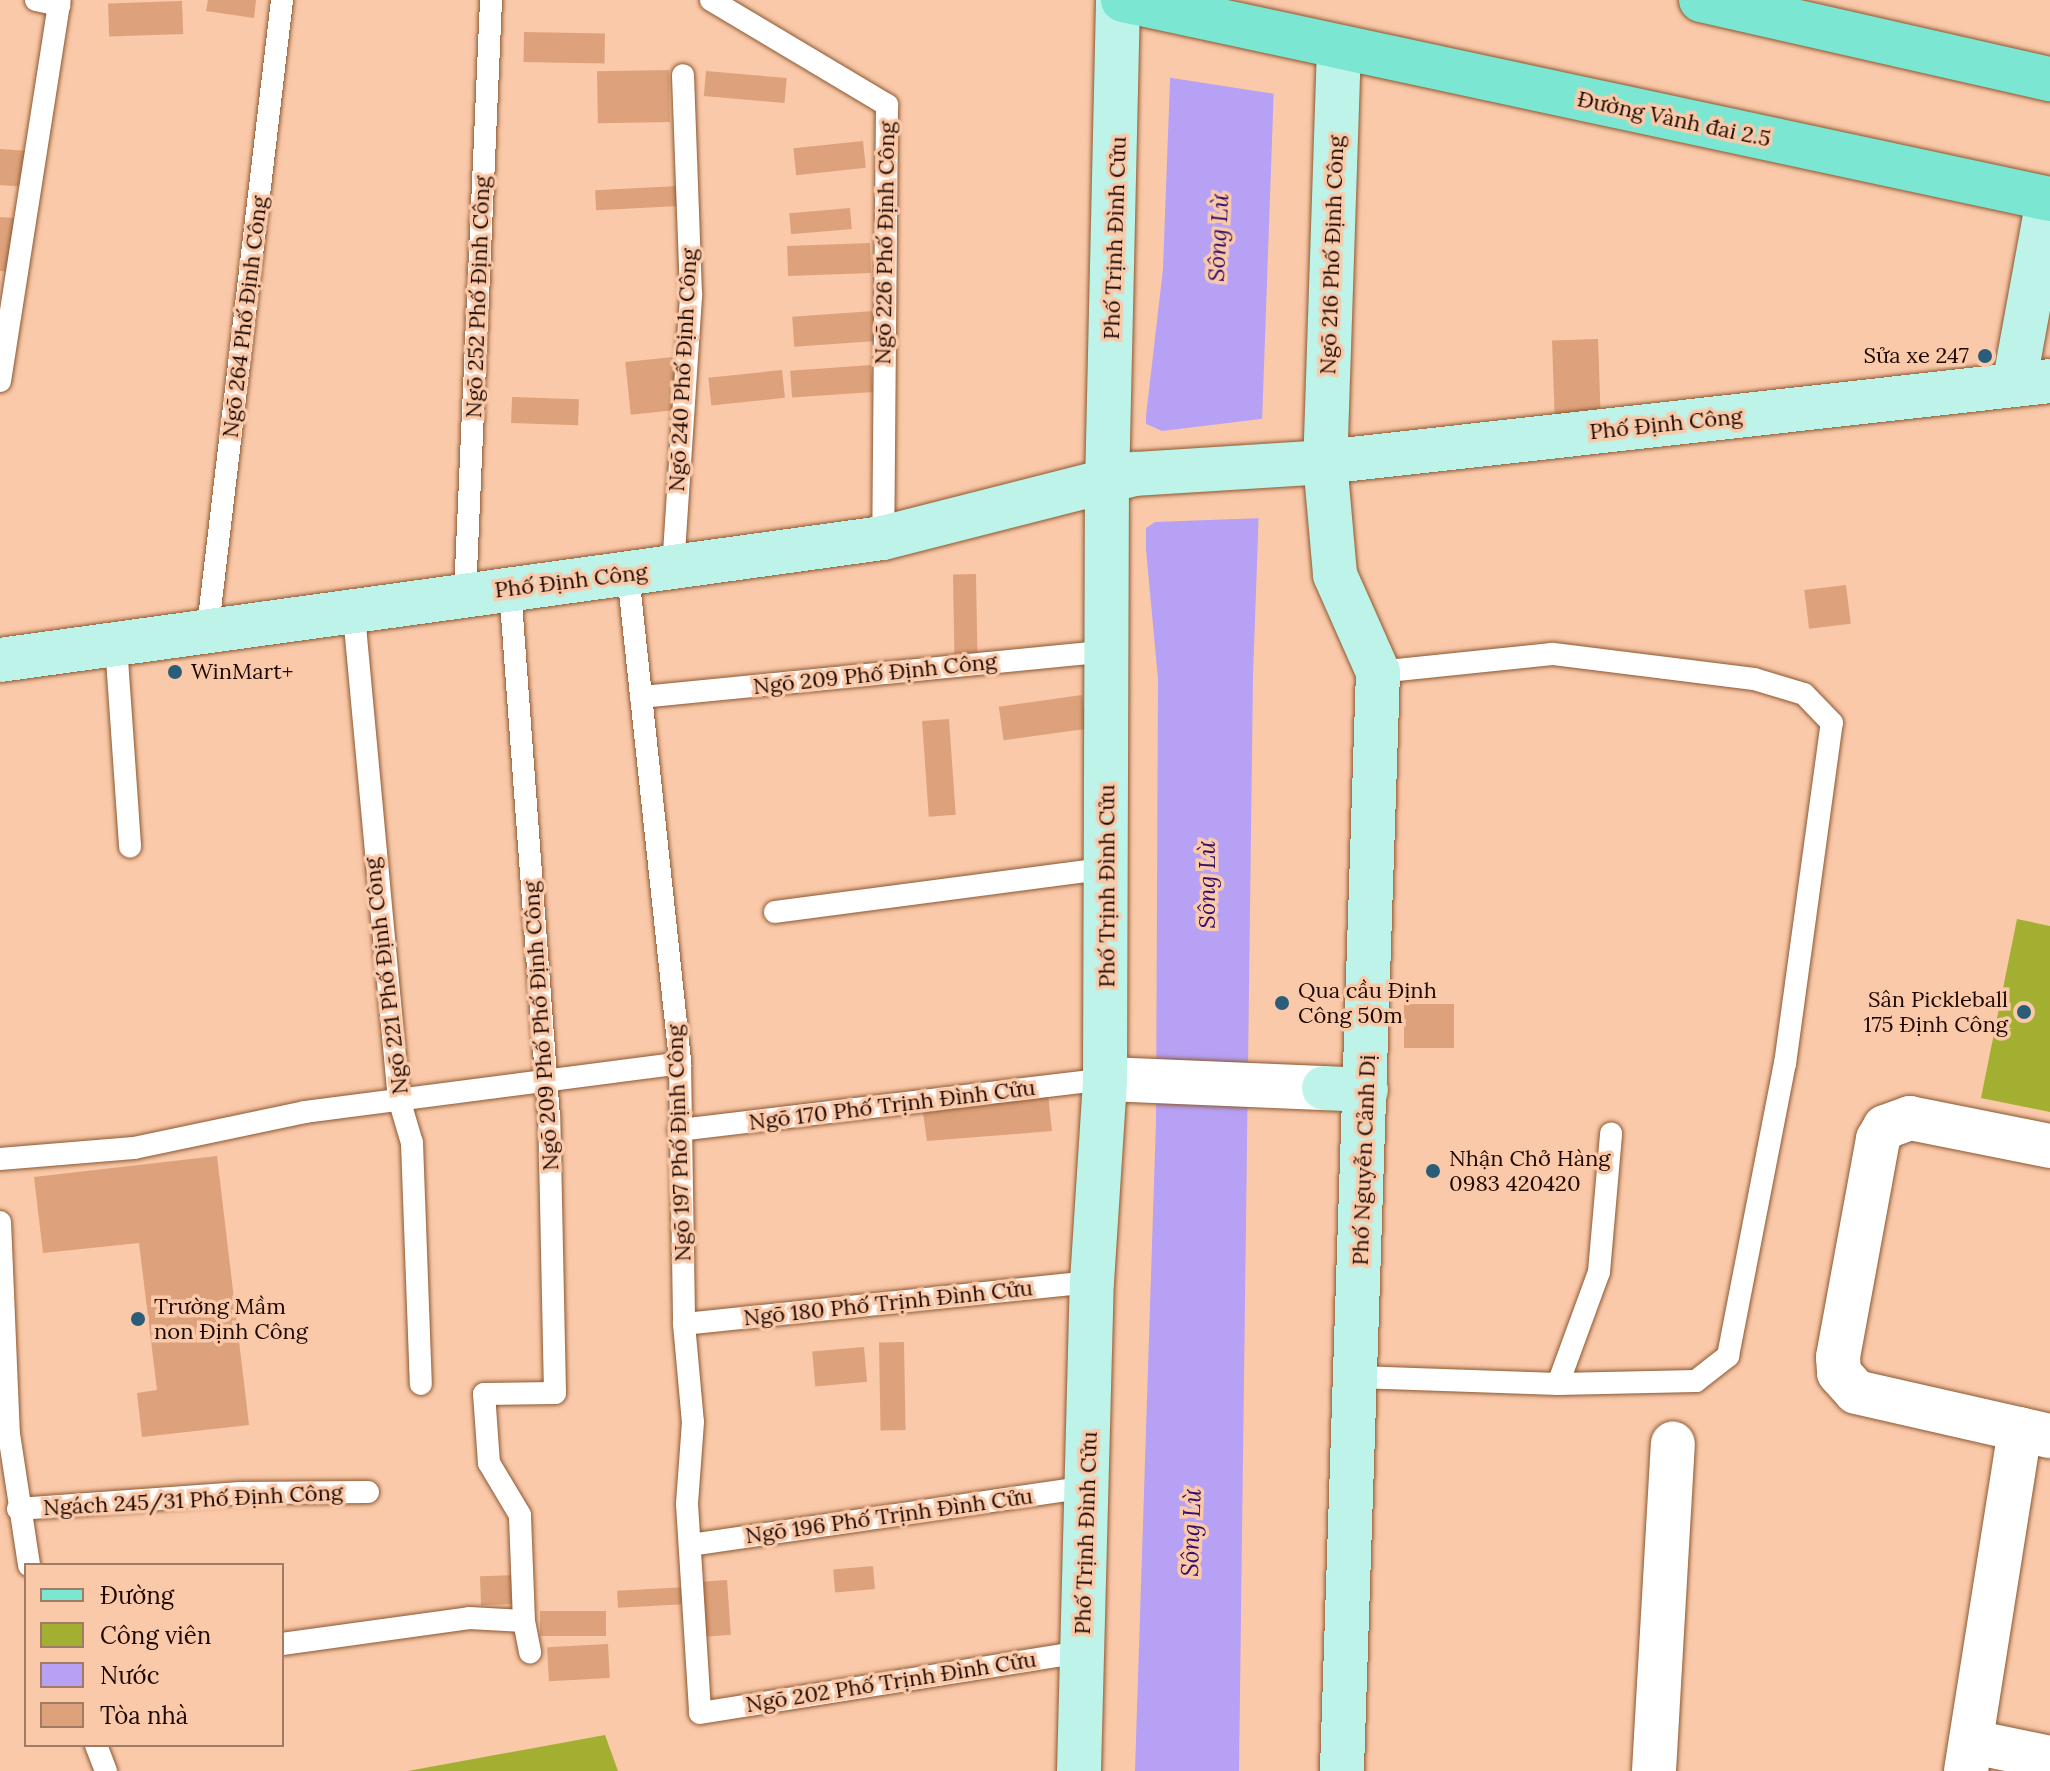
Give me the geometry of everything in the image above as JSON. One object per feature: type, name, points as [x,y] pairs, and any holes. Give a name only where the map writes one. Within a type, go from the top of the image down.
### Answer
[{"type":"main road","points":[[1701,0],[2050,79]]},
{"type":"main road","name":"Đường Vành đai 2.5","points":[[1130,2],[2049,195]]},
{"type":"main road","name":"Phố Trịnh Đình Cửu","points":[[1079,1771],[1092,1282],[1124,1080],[1107,868],[1108,651],[1121,480],[1130,2]]},
{"type":"main road","name":"Ngõ 216 Phố Định Công","points":[[1319,43],[1325,462]]},
{"type":"main road","points":[[2032,383],[2049,195]]},
{"type":"main road","name":"Phố Định Công","points":[[0,660],[354,615],[465,594],[883,538],[1121,480],[1281,461],[1325,462],[2032,383]]},
{"type":"main road","name":"Phố Nguyễn Cảnh Dị","points":[[1325,462],[1335,575],[1378,672],[1325,1088],[1357,1377],[1342,1771]]},
{"type":"street","points":[[1124,1080],[1325,1088]]},
{"type":"street","points":[[2050,1146],[1910,1118],[1885,1127],[1878,1139],[1838,1357],[1839,1373],[1856,1392],[2035,1433],[1970,1756],[2050,1758]]},
{"type":"street","points":[[1654,1771],[1673,1444]]},
{"type":"lane","points":[[0,381],[60,2],[36,0]]},
{"type":"lane","name":"Ngõ 264 Phố Định Công","points":[[207,635],[282,0]]},
{"type":"lane","name":"Ngõ 252 Phố Định Công","points":[[465,594],[491,0]]},
{"type":"lane","name":"Ngõ 226 Phố Định Công","points":[[711,0],[887,105],[883,538]]},
{"type":"lane","name":"Ngõ 240 Phố Định Công","points":[[673,568],[691,294],[683,75]]},
{"type":"lane","name":"Ngõ 197 Phố Định Công","points":[[628,574],[680,1063],[684,1324],[693,1422],[690,1545],[700,1713]]},
{"type":"lane","name":"Ngõ 209 Phố Phố Định Công","points":[[510,589],[546,1079],[555,1393],[484,1394],[489,1463],[520,1515],[524,1621]]},
{"type":"lane","name":"Ngõ 221 Phố Định Công","points":[[354,615],[399,1099],[412,1143],[421,1384]]},
{"type":"lane","points":[[116,645],[130,847]]},
{"type":"lane","name":"Ngõ 209 Phố Định Công","points":[[641,697],[1108,651]]},
{"type":"lane","points":[[1357,1377],[1558,1384],[1696,1381],[1728,1356],[1785,1064],[1832,723],[1804,694],[1754,679],[1552,654],[1378,672]]},
{"type":"lane","points":[[775,912],[1107,868]]},
{"type":"lane","points":[[0,1159],[134,1148],[399,1099],[680,1063]]},
{"type":"lane","name":"Ngõ 170 Phố Trịnh Đình Cửu","points":[[679,1130],[1124,1080]]},
{"type":"lane","points":[[1558,1384],[1599,1272],[1611,1134]]},
{"type":"lane","points":[[0,1222],[4,1434],[29,1563]]},
{"type":"lane","name":"Ngõ 180 Phố Trịnh Đình Cửu","points":[[684,1324],[1092,1282]]},
{"type":"lane","name":"Ngõ 196 Phố Trịnh Đình Cửu","points":[[690,1545],[1088,1487]]},
{"type":"lane","name":"Ngách 245/31 Phố Định Công","points":[[18,1509],[240,1493],[368,1492]]},
{"type":"lane","points":[[284,1644],[439,1621],[524,1621],[530,1652]]},
{"type":"lane","name":"Ngõ 202 Phố Trịnh Đình Cửu","points":[[700,1713],[1082,1652]]},
{"type":"lane","points":[[97,1747],[106,1771]]},
{"type":"green space","name":"Sân Pickleball 175 Định Công","points":[[2017,919],[2050,926],[2050,1112],[1981,1098]]},
{"type":"green space","points":[[605,1735],[618,1771],[408,1771]]},
{"type":"water","name":"Sông Lừ","points":[[1173,0],[1277,0],[1253,676],[1239,1771],[1135,1771],[1156,1121],[1158,679],[1146,549],[1146,416],[1163,269]]},
{"type":"pier","points":[[1169,0],[1281,0],[1275,94],[1165,77]]},
{"type":"pier","points":[[1269,418],[1263,518],[1155,522],[1142,531],[1142,422],[1162,431]]},
{"type":"building","points":[[208,0],[256,0],[254,18],[206,11]]},
{"type":"building","points":[[182,1],[183,34],[109,37],[108,4]]},
{"type":"building","points":[[524,32],[605,33],[604,63],[523,62]]},
{"type":"building","points":[[669,70],[670,122],[598,123],[597,71]]},
{"type":"building","points":[[706,71],[787,78],[785,103],[704,96]]},
{"type":"building","points":[[863,141],[866,168],[796,175],[793,148]]},
{"type":"building","points":[[0,149],[26,151],[23,187],[0,185]]},
{"type":"building","points":[[678,186],[679,206],[596,210],[595,190]]},
{"type":"building","points":[[850,208],[852,229],[791,234],[789,213]]},
{"type":"building","points":[[0,217],[15,218],[12,272],[0,271]]},
{"type":"building","points":[[870,243],[871,273],[788,276],[787,246]]},
{"type":"building","points":[[874,311],[876,341],[794,347],[792,317]]},
{"type":"building","points":[[1598,339],[1601,421],[1555,423],[1552,341]]},
{"type":"building","points":[[673,357],[679,410],[631,415],[625,362]]},
{"type":"building","points":[[871,365],[873,392],[792,398],[790,371]]},
{"type":"building","points":[[782,370],[785,398],[711,406],[708,378]]},
{"type":"building","points":[[512,397],[579,399],[578,425],[511,423]]},
{"type":"building","points":[[953,574],[976,574],[977,655],[954,655]]},
{"type":"building","points":[[1846,585],[1851,624],[1809,629],[1804,590]]},
{"type":"building","points":[[1082,695],[1087,729],[1004,740],[999,707]]},
{"type":"building","points":[[949,719],[956,815],[929,817],[922,721]]},
{"type":"building","points":[[1404,1004],[1454,1004],[1454,1048],[1404,1048]]},
{"type":"building","points":[[1048,1094],[1052,1131],[927,1141],[923,1113]]},
{"type":"building","points":[[217,1156],[249,1425],[142,1437],[137,1393],[157,1390],[139,1243],[43,1253],[34,1177]]},
{"type":"building","points":[[879,1342],[904,1342],[906,1430],[881,1430]]},
{"type":"building","points":[[864,1347],[867,1382],[815,1386],[812,1352]]},
{"type":"building","points":[[873,1566],[875,1589],[835,1592],[833,1569]]},
{"type":"building","points":[[518,1575],[519,1604],[481,1605],[480,1576]]},
{"type":"building","points":[[727,1580],[731,1635],[702,1637],[698,1582]]},
{"type":"building","points":[[688,1587],[689,1604],[618,1608],[617,1591]]},
{"type":"building","points":[[540,1611],[606,1611],[606,1636],[540,1636]]},
{"type":"building","points":[[608,1644],[610,1678],[549,1681],[547,1647]]},
{"type":"place","name":"Sửa xe 247","points":[[1985,356]]},
{"type":"place","name":"WinMart+","points":[[175,672]]},
{"type":"place","name":"Qua cầu Định Công 50m","points":[[1282,1003]]},
{"type":"place","name":"Sân Pickleball 175 Định Công","points":[[2024,1012]]},
{"type":"place","name":"Nhận Chở Hàng 0983 420420","points":[[1433,1171]]},
{"type":"place","name":"Trường Mầm non Định Công","points":[[138,1319]]}]
